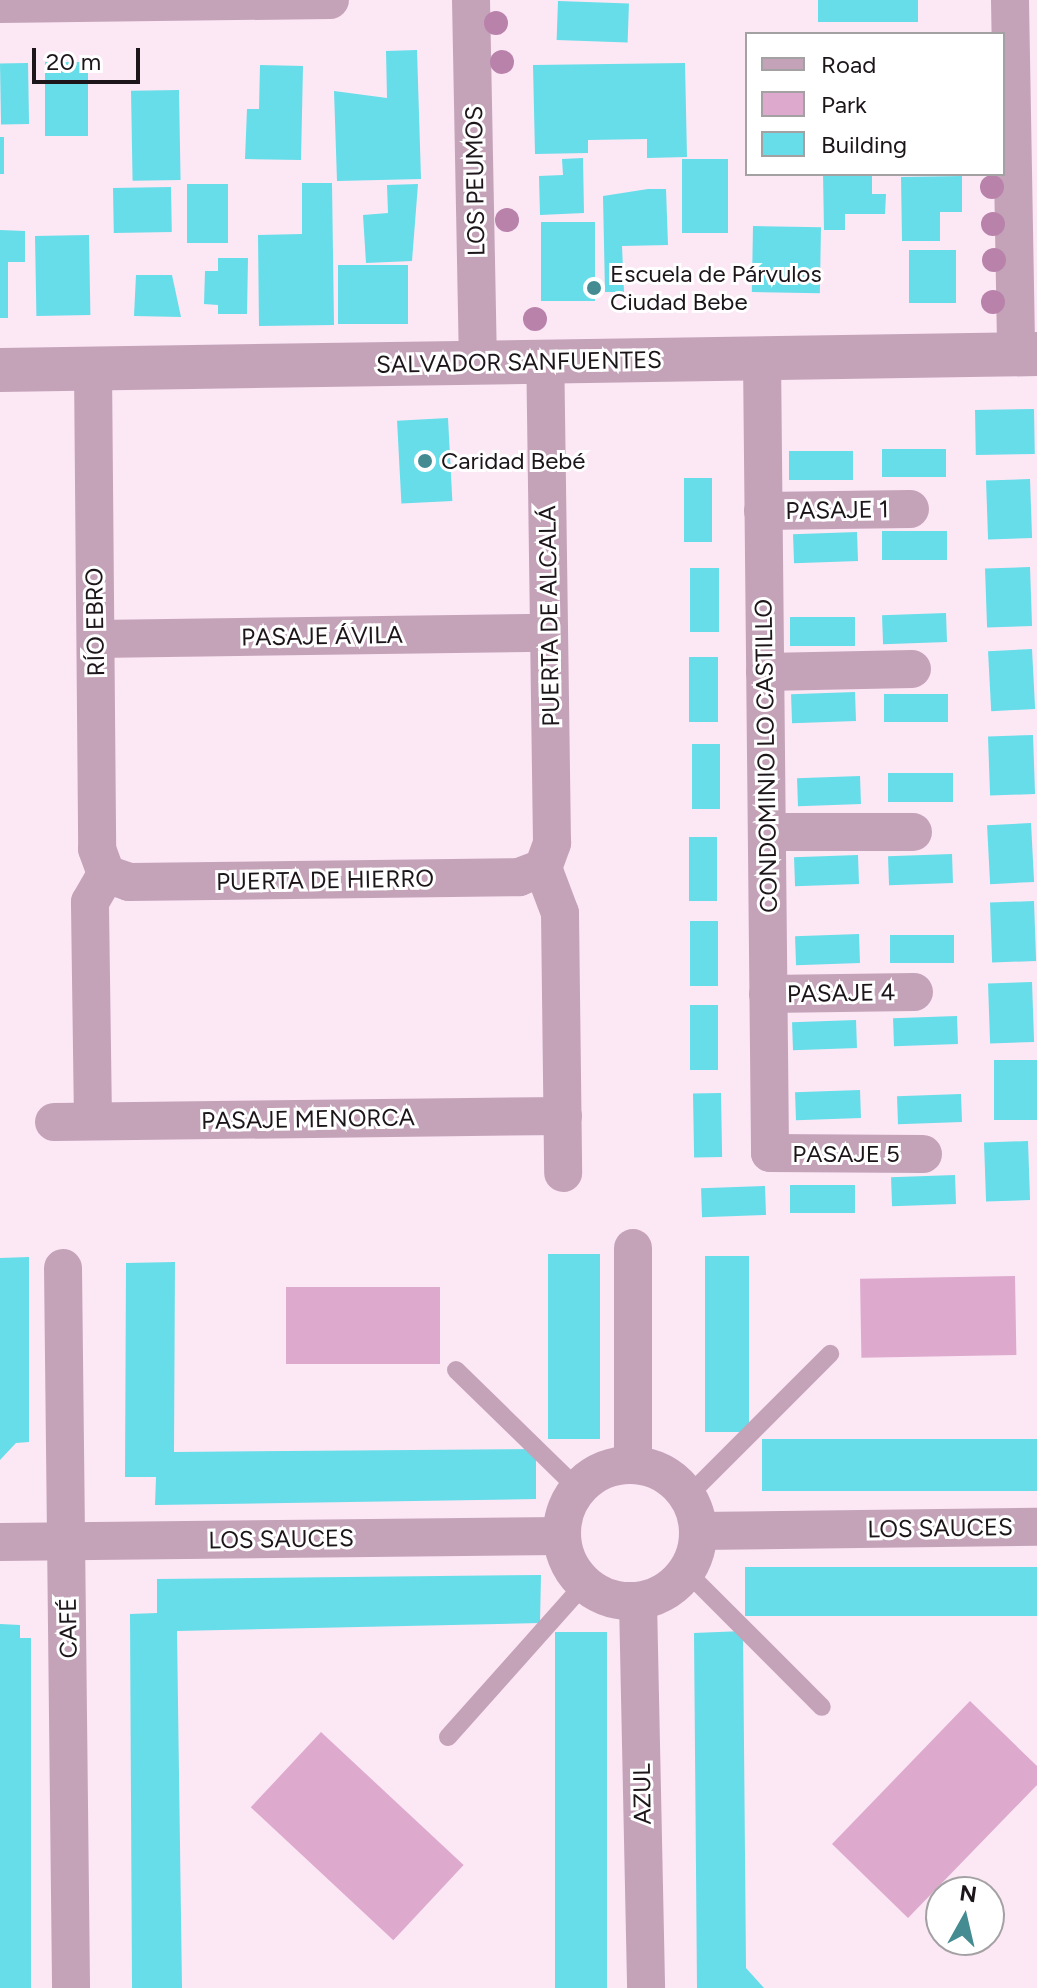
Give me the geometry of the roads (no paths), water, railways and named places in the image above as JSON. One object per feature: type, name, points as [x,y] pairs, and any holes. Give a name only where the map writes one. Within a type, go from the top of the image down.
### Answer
[{"type":"street","points":[[0,4],[330,0]]},
{"type":"street","name":"LOS PEUMOS","points":[[471,0],[478,363]]},
{"type":"street","points":[[1010,0],[1026,354]]},
{"type":"street","name":"SALVADOR SANFUENTES","points":[[0,370],[1026,354]]},
{"type":"street","name":"CONDOMINIO LO CASTILLO","points":[[762,358],[770,1153]]},
{"type":"street","name":"PUERTA DE ALCALÁ","points":[[543,868],[552,843],[545,362]]},
{"type":"street","name":"RÍO EBRO","points":[[93,368],[98,858],[106,874]]},
{"type":"street","name":"PASAJE 1","points":[[763,511],[910,509]]},
{"type":"street","name":"PASAJE ÁVILA","points":[[96,639],[549,633]]},
{"type":"street","points":[[765,672],[912,669]]},
{"type":"street","points":[[767,832],[913,832]]},
{"type":"street","points":[[543,868],[560,913],[563,1173]]},
{"type":"street","name":"PUERTA DE HIERRO","points":[[106,874],[129,882],[487,878],[528,877],[543,868]]},
{"type":"street","points":[[93,1121],[90,902],[106,874]]},
{"type":"street","name":"PASAJE 4","points":[[768,994],[914,992]]},
{"type":"street","name":"PASAJE MENORCA","points":[[54,1122],[563,1116]]},
{"type":"street","name":"PASAJE 5","points":[[770,1153],[923,1154]]},
{"type":"street","points":[[633,1248],[633,1465]]},
{"type":"street","name":"CAFÉ","points":[[63,1268],[71,1988]]},
{"type":"street","points":[[633,1465],[656,1470],[692,1515],[686,1571],[661,1594],[638,1601],[598,1593],[585,1583],[574,1573],[562,1536],[579,1490],[591,1477],[633,1465]]},
{"type":"street","name":"LOS SAUCES","points":[[692,1515],[1037,1527]]},
{"type":"street","name":"LOS SAUCES","points":[[0,1542],[562,1536]]},
{"type":"street","name":"AZUL","points":[[638,1601],[646,1988]]},
{"type":"lane","points":[[692,1515],[830,1354]]},
{"type":"lane","points":[[456,1370],[579,1490]]},
{"type":"lane","points":[[686,1571],[822,1707]]},
{"type":"lane","points":[[448,1737],[585,1583]]},
{"type":"place","name":"Escuela de Párvulos Ciudad Bebe","points":[[594,288]]},
{"type":"place","name":"Caridad Bebé","points":[[425,461]]}]
